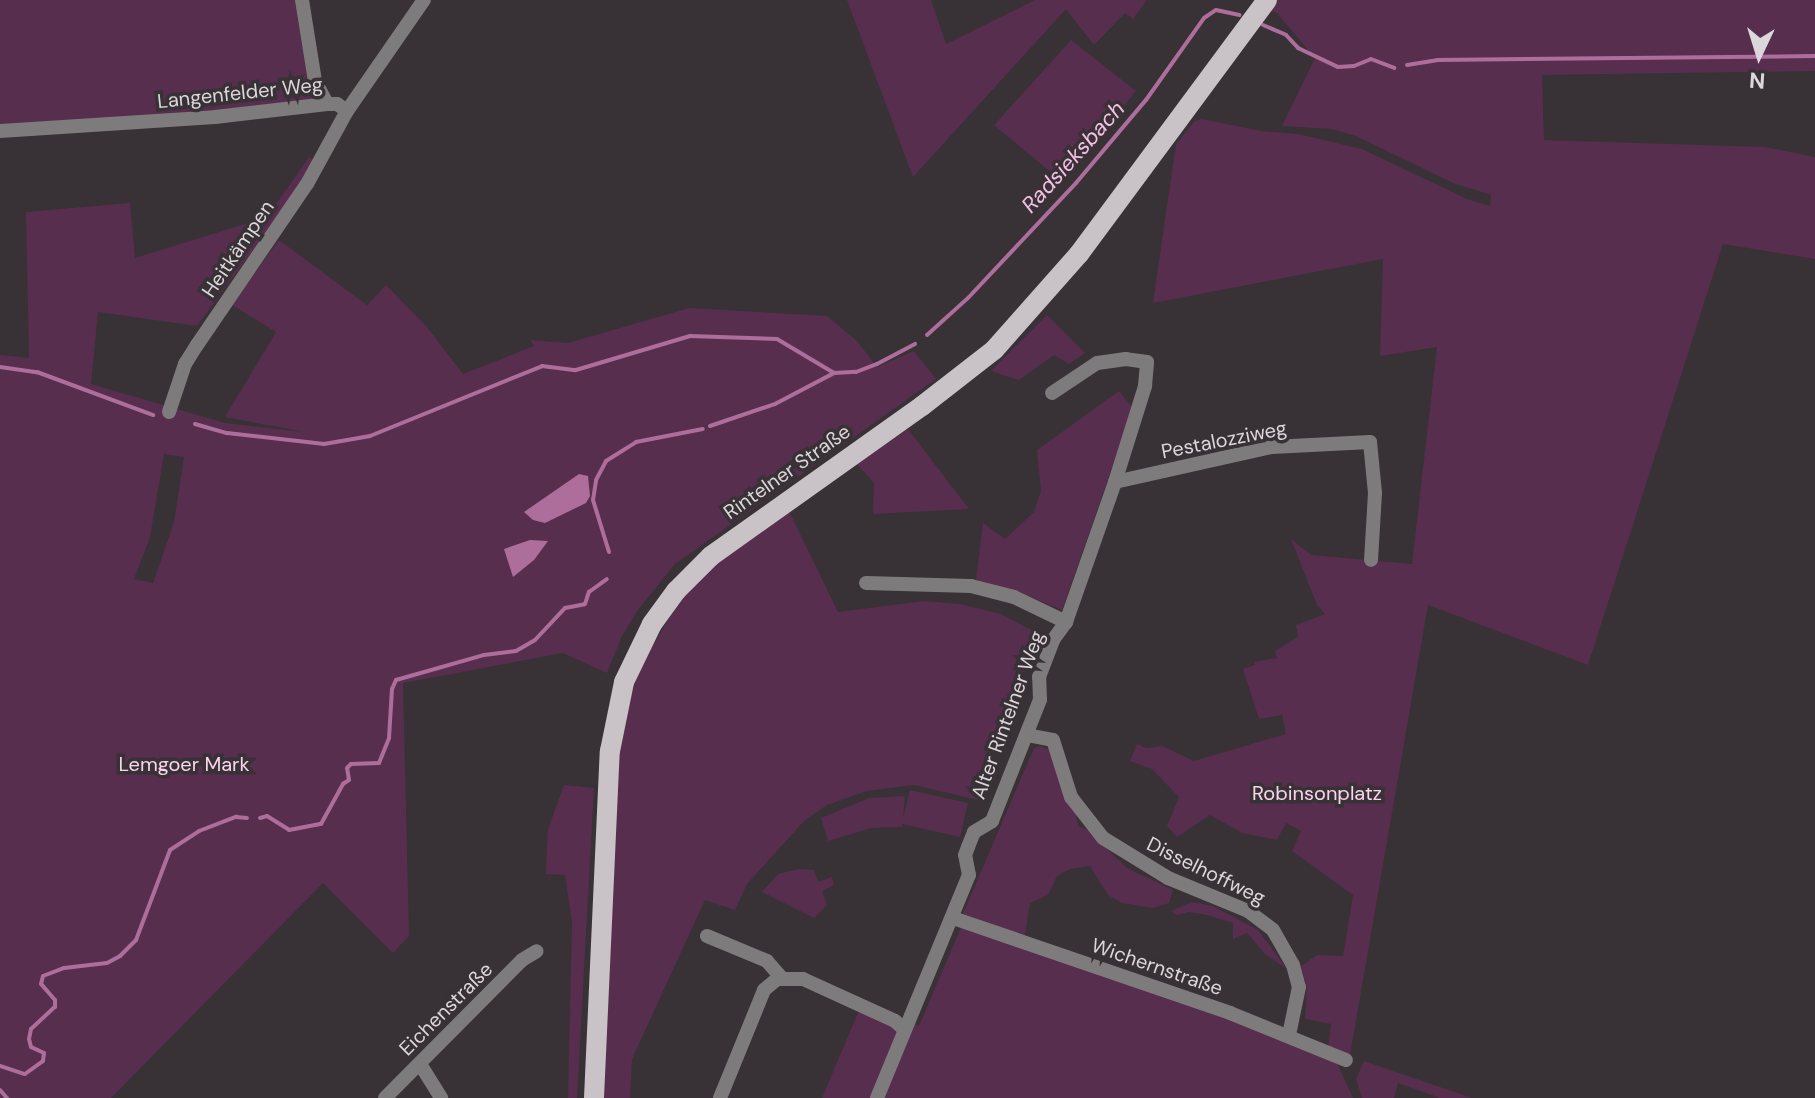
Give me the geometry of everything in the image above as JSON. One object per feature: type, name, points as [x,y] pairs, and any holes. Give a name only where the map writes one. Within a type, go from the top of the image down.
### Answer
[{"type":"main road","name":"Rintelner Straße","points":[[594,1098],[610,751],[624,682],[652,624],[676,591],[711,556],[938,394],[994,350],[1079,254],[1267,0]]},
{"type":"street","points":[[302,0],[315,81],[327,104]]},
{"type":"street","name":"Langenfelder Weg","points":[[0,131],[215,117],[327,104],[337,104],[347,111],[424,0]]},
{"type":"street","name":"Heitkämpen","points":[[169,412],[191,354],[307,184],[347,111]]},
{"type":"street","points":[[1052,393],[1097,363],[1126,359],[1147,362],[1145,386],[1066,622]]},
{"type":"street","name":"Pestalozziweg","points":[[1115,482],[1272,447],[1370,442],[1375,493],[1371,560]]},
{"type":"street","name":"Alter Rintelner Weg","points":[[866,583],[971,586],[1014,597],[1066,622],[1053,640],[1039,677],[1040,700],[992,821],[974,832],[968,847],[965,855],[969,875],[877,1098]]},
{"type":"street","name":"Disselhoffweg","points":[[1027,735],[1053,740],[1072,799],[1103,838],[1168,878],[1248,911],[1273,930],[1293,965],[1299,987],[1289,1035]]},
{"type":"street","name":"Wichernstraße","points":[[953,918],[1289,1035],[1346,1060]]},
{"type":"street","points":[[707,936],[767,961],[782,978]]},
{"type":"street","name":"Eichenstraße","points":[[385,1098],[522,960],[537,951]]},
{"type":"street","points":[[720,1098],[764,990],[782,978],[803,979],[895,1021],[904,1029]]},
{"type":"street","points":[[420,1064],[441,1098]]},
{"type":"green space","points":[[0,0],[296,0],[316,100],[245,110],[0,126]]},
{"type":"green space","points":[[847,0],[931,0],[946,44],[1035,0],[1147,0],[1133,19],[1125,13],[1094,45],[1066,9],[913,177]]},
{"type":"green space","name":"Robinsonplatz","points":[[1276,0],[1815,0],[1815,71],[1542,75],[1544,140],[1765,147],[1815,157],[1815,259],[1723,244],[1588,665],[1428,605],[1350,1055],[1328,1048],[1331,1024],[1305,1019],[1307,987],[1301,966],[1317,955],[1343,956],[1353,895],[1292,851],[1301,831],[1286,823],[1277,840],[1242,833],[1210,815],[1177,837],[1167,826],[1179,797],[1152,769],[1130,761],[1137,744],[1146,748],[1162,746],[1194,761],[1286,734],[1282,715],[1259,719],[1243,669],[1255,665],[1254,662],[1277,658],[1275,651],[1298,637],[1296,625],[1325,614],[1317,605],[1291,539],[1311,555],[1412,564],[1437,347],[1380,356],[1383,259],[1153,303],[1176,144],[1195,121],[1202,119],[1261,131],[1298,134],[1362,149],[1467,199],[1490,206],[1491,195],[1453,183],[1356,136],[1332,129],[1282,126],[1315,58],[1277,13],[1269,10]]},
{"type":"green space","points":[[1071,40],[1136,91],[1085,155],[1053,174],[994,125]]},
{"type":"green space","name":"Lemgoer Mark","points":[[309,157],[314,160],[276,219],[197,326],[98,312],[91,384],[225,423],[305,432],[225,417],[276,332],[232,305],[279,240],[367,305],[386,285],[427,327],[463,374],[534,346],[530,340],[568,343],[689,308],[827,316],[857,341],[877,367],[914,351],[936,379],[675,564],[637,611],[622,636],[607,673],[563,653],[403,683],[409,936],[393,953],[323,883],[111,1098],[0,1098],[0,355],[29,358],[26,212],[130,203],[135,258],[267,217]],"holes":[[[164,454],[184,457],[174,522],[153,583],[134,579],[150,537]]]},
{"type":"green space","points":[[1047,315],[1085,353],[1069,364],[1054,355],[1019,380],[991,371]]},
{"type":"green space","points":[[1119,391],[1133,408],[1062,610],[1018,592],[976,580],[983,523],[1005,539],[1034,512],[1041,491],[1037,450]]},
{"type":"green space","points":[[908,429],[969,509],[873,514],[874,483],[855,462]]},
{"type":"green space","points":[[788,509],[838,612],[924,601],[960,604],[1001,614],[1039,634],[978,800],[914,785],[867,791],[827,805],[805,820],[747,884],[735,910],[705,900],[632,1059],[630,1098],[598,1098],[615,776],[629,702],[641,665],[679,602],[717,561]]},
{"type":"green space","points":[[1041,746],[1049,750],[1076,813],[1078,826],[1086,829],[1127,868],[1173,890],[1169,903],[1153,908],[1122,903],[1108,895],[1090,866],[1070,869],[1057,876],[1048,895],[1030,903],[1024,941],[962,916],[1034,748]]},
{"type":"green space","points":[[564,785],[594,788],[577,1098],[568,1098],[572,922],[565,875],[546,874],[548,829]]},
{"type":"green space","points":[[910,790],[968,803],[960,837],[902,824],[902,827],[871,828],[828,841],[821,818],[869,798],[905,796],[903,818]]},
{"type":"green space","points":[[799,869],[814,870],[818,882],[832,877],[834,885],[822,891],[827,905],[814,918],[762,892],[778,874]]},
{"type":"green space","points":[[1192,902],[1213,906],[1258,930],[1287,969],[1265,954],[1247,933],[1233,939],[1233,923],[1189,912],[1176,915],[1171,911]]},
{"type":"green space","points":[[962,925],[1315,1047],[1314,1050],[1338,1065],[1353,1098],[822,1098],[863,1001],[919,1026]]},
{"type":"green space","points":[[1364,1061],[1472,1098],[1440,1098],[1398,1083],[1394,1098],[1362,1098],[1356,1079]]},
{"type":"shaded area","points":[[579,474],[588,476],[590,496],[586,503],[545,523],[533,520],[524,512]]},
{"type":"shaded area","points":[[530,540],[548,541],[534,560],[513,577],[504,549]]},
{"type":"waterway","name":"Radsieksbach","points":[[927,335],[968,298],[1076,183],[1146,100],[1204,18],[1216,10],[1239,15]]},
{"type":"waterway","name":"Radsieksbach","points":[[1263,25],[1286,35],[1298,48],[1338,67],[1354,66],[1371,59],[1394,68]]},
{"type":"waterway","name":"Radsieksbach","points":[[1407,65],[1437,60],[1815,56]]},
{"type":"waterway","points":[[195,424],[227,433],[324,444],[370,436],[542,366],[576,370],[690,336],[777,339],[834,373]]},
{"type":"waterway","name":"Radsieksbach","points":[[710,426],[775,404],[834,373],[856,372],[877,364],[915,344]]},
{"type":"waterway","points":[[0,367],[37,372],[153,415]]},
{"type":"waterway","name":"Radsieksbach","points":[[609,552],[593,500],[596,480],[606,461],[636,442],[703,429]]},
{"type":"waterway","name":"Radsieksbach","points":[[260,818],[267,816],[289,830],[321,824],[343,784],[349,780],[347,768],[351,764],[379,763],[389,738],[392,689],[396,680],[484,655],[516,651],[535,640],[565,608],[585,604],[589,592],[607,579]]},
{"type":"waterway","name":"Radsieksbach","points":[[0,1066],[25,1074],[43,1061],[44,1053],[31,1047],[29,1039],[31,1029],[55,1007],[55,1000],[41,984],[43,976],[64,968],[107,963],[120,956],[136,940],[170,850],[199,831],[236,817],[247,818]]},
{"type":"waterway","name":"Radsieksbach","points":[[0,1090],[7,1098]]}]
